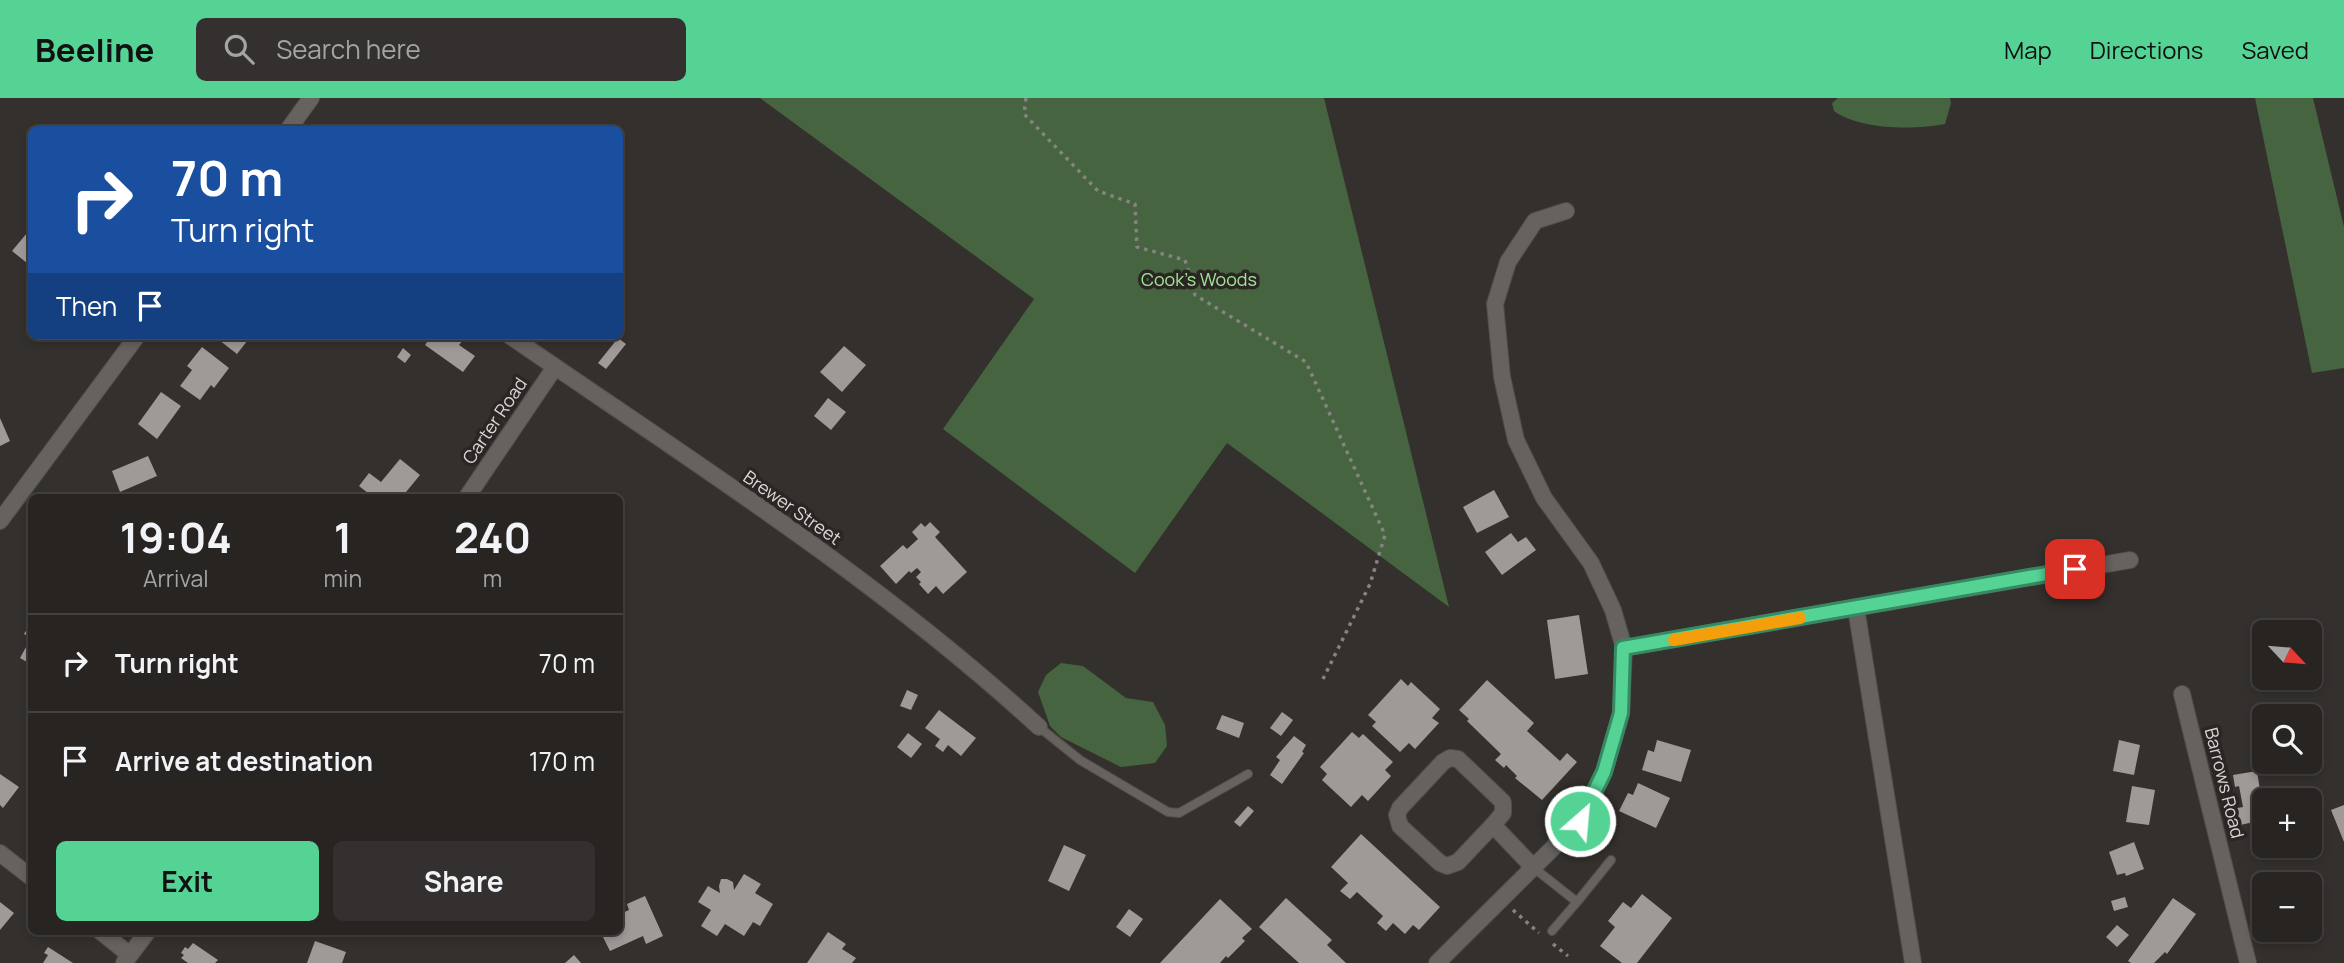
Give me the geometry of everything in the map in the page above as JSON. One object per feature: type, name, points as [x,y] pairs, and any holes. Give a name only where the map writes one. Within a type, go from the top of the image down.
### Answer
[{"type":"street","points":[[291,126],[311,98]]},
{"type":"street","points":[[1437,963],[1580,821],[1604,772],[1621,713],[1623,648],[1613,610],[1591,563],[1544,498],[1516,440],[1502,377],[1494,304],[1508,262],[1535,221],[1566,211]]},
{"type":"street","points":[[0,521],[133,340]]},
{"type":"street","name":"Brewer Street","points":[[516,340],[624,411],[678,452],[819,549],[955,654],[1039,727]]},
{"type":"street","name":"Carter Road","points":[[469,494],[555,367]]},
{"type":"street","points":[[1623,648],[2130,560]]},
{"type":"street","points":[[1856,608],[1913,963]]},
{"type":"street","name":"Barrows Road","points":[[2182,694],[2248,963]]},
{"type":"street","points":[[1454,758],[1461,761],[1503,802],[1503,813],[1493,825],[1458,862],[1447,866],[1440,863],[1400,825],[1397,815],[1400,808],[1443,762],[1454,758]]},
{"type":"street","points":[[1493,825],[1534,868]]},
{"type":"street","points":[[0,853],[28,875]]},
{"type":"street","points":[[104,935],[127,959],[145,935]]},
{"type":"lane","points":[[1039,727],[1080,760],[1168,811],[1179,813],[1248,774]]},
{"type":"lane","points":[[1552,931],[1611,860]]},
{"type":"lane","points":[[1534,868],[1577,902]]},
{"type":"path","points":[[1026,98],[1024,114],[1098,191],[1135,204],[1137,247],[1185,260],[1195,295],[1306,362],[1385,535],[1370,584],[1323,679]]},
{"type":"path","points":[[1509,906],[1528,923]]},
{"type":"green space","name":"Cook's Woods","points":[[760,98],[1324,98],[1449,607],[1227,443],[1135,573],[943,429],[1034,299]]},
{"type":"green space","points":[[1838,98],[1950,98],[1951,103],[1945,124],[1888,127],[1858,122],[1834,111],[1832,103]]},
{"type":"green space","points":[[2255,98],[2313,98],[2344,227],[2344,368],[2312,373]]},
{"type":"green space","points":[[1061,663],[1083,666],[1126,698],[1153,702],[1165,725],[1167,746],[1155,763],[1121,767],[1061,737],[1050,726],[1038,692],[1046,675]]},
{"type":"building","points":[[28,232],[28,264],[12,251]]},
{"type":"building","points":[[219,340],[248,340],[237,354]]},
{"type":"building","points":[[428,340],[463,340],[459,345],[475,356],[463,372],[425,345]]},
{"type":"building","points":[[616,340],[626,344],[606,369],[598,363]]},
{"type":"building","points":[[844,346],[866,365],[842,392],[820,372]]},
{"type":"building","points":[[202,347],[229,368],[214,388],[211,385],[200,400],[180,386],[192,370],[187,366]]},
{"type":"building","points":[[403,348],[411,355],[405,363],[397,357]]},
{"type":"building","points":[[161,392],[181,406],[157,439],[138,424]]},
{"type":"building","points":[[828,398],[846,412],[831,430],[814,416]]},
{"type":"building","points":[[0,418],[10,441],[0,446]]},
{"type":"building","points":[[148,456],[157,476],[120,492],[112,471]]},
{"type":"building","points":[[400,459],[420,475],[404,494],[369,494],[359,486],[369,473],[381,482]]},
{"type":"building","points":[[1494,490],[1509,517],[1477,533],[1463,507]]},
{"type":"building","points":[[930,522],[940,532],[935,537],[967,572],[943,594],[936,586],[928,594],[916,577],[921,572],[917,568],[911,573],[909,571],[896,584],[880,566],[903,545],[907,549],[918,539],[912,532],[921,523],[925,527]]},
{"type":"building","points":[[1511,533],[1518,542],[1526,537],[1536,550],[1502,575],[1485,552]]},
{"type":"building","points":[[1579,615],[1588,674],[1555,679],[1547,620]]},
{"type":"building","points":[[28,643],[28,663],[20,658]]},
{"type":"building","points":[[1401,679],[1408,686],[1411,682],[1440,709],[1432,718],[1439,723],[1415,749],[1409,743],[1400,752],[1372,726],[1376,722],[1368,715]]},
{"type":"building","points":[[1487,680],[1534,723],[1527,731],[1560,761],[1567,753],[1577,762],[1542,800],[1515,778],[1517,776],[1506,765],[1504,768],[1495,760],[1501,754],[1459,710]]},
{"type":"building","points":[[907,690],[918,695],[911,710],[900,706]]},
{"type":"building","points":[[939,710],[976,738],[961,756],[948,745],[943,752],[935,746],[940,739],[925,728]]},
{"type":"building","points":[[1282,712],[1293,720],[1281,736],[1270,728]]},
{"type":"building","points":[[1222,715],[1244,723],[1239,738],[1216,729]]},
{"type":"building","points":[[1352,732],[1359,738],[1363,734],[1393,762],[1385,770],[1391,776],[1368,801],[1362,795],[1351,807],[1322,780],[1327,774],[1320,767]]},
{"type":"building","points":[[908,733],[922,744],[911,758],[897,747]]},
{"type":"building","points":[[1294,736],[1306,745],[1302,752],[1304,753],[1282,784],[1270,775],[1280,760],[1276,757]]},
{"type":"building","points":[[1657,740],[1691,750],[1681,782],[1642,770],[1648,750],[1654,752]]},
{"type":"building","points":[[2119,740],[2140,745],[2134,775],[2113,771]]},
{"type":"building","points":[[2252,772],[2257,774],[2260,788],[2252,788],[2252,822],[2235,826],[2232,809],[2243,807],[2239,786],[2235,787],[2233,775]]},
{"type":"building","points":[[0,774],[19,787],[3,808],[0,805]]},
{"type":"building","points":[[1638,783],[1670,798],[1656,828],[1619,811],[1628,793],[1633,795]]},
{"type":"building","points":[[2132,786],[2155,790],[2149,825],[2126,822]]},
{"type":"building","points":[[2344,805],[2344,842],[2331,810]]},
{"type":"building","points":[[1248,806],[1254,811],[1240,827],[1234,822]]},
{"type":"building","points":[[1361,834],[1440,907],[1419,930],[1413,925],[1405,934],[1393,923],[1386,931],[1377,923],[1383,916],[1357,892],[1350,899],[1340,891],[1348,883],[1331,867]]},
{"type":"building","points":[[2134,842],[2144,869],[2126,876],[2125,873],[2117,875],[2109,852]]},
{"type":"building","points":[[1064,845],[1086,855],[1069,891],[1048,881]]},
{"type":"building","points":[[744,874],[761,884],[755,893],[773,904],[760,926],[753,922],[744,936],[725,924],[717,936],[701,926],[711,910],[698,902],[708,886],[720,893],[721,879],[733,882],[734,890]]},
{"type":"building","points":[[1642,894],[1672,918],[1637,963],[1622,963],[1600,946],[1615,927],[1608,921],[1623,902],[1631,908]]},
{"type":"building","points":[[645,896],[663,936],[646,944],[643,936],[610,951],[602,935],[623,935],[623,913],[629,910],[627,904]]},
{"type":"building","points":[[2125,897],[2128,907],[2114,911],[2111,901]]},
{"type":"building","points":[[1286,898],[1332,940],[1327,945],[1346,963],[1299,963],[1259,927]]},
{"type":"building","points":[[2173,898],[2196,914],[2167,954],[2165,952],[2154,963],[2128,961]]},
{"type":"building","points":[[1220,899],[1252,929],[1242,938],[1245,941],[1220,963],[1160,963]]},
{"type":"building","points":[[0,902],[14,913],[0,930]]},
{"type":"building","points":[[1129,909],[1143,919],[1130,937],[1116,927]]},
{"type":"building","points":[[2117,925],[2129,935],[2117,947],[2106,937]]},
{"type":"building","points":[[828,932],[846,944],[842,949],[856,958],[852,963],[807,963]]},
{"type":"building","points":[[315,941],[346,952],[342,963],[307,963]]},
{"type":"building","points":[[193,943],[218,960],[215,963],[188,963],[181,958],[184,955],[181,953]]},
{"type":"building","points":[[48,947],[73,963],[43,963],[48,955],[44,953]]},
{"type":"building","points":[[574,955],[581,963],[565,963]]},
{"type":"slow traffic","points":[[1674,640],[1800,618]]},
{"type":"route","points":[[1580,821],[1604,772],[1621,713],[1623,648],[2075,569]]}]
